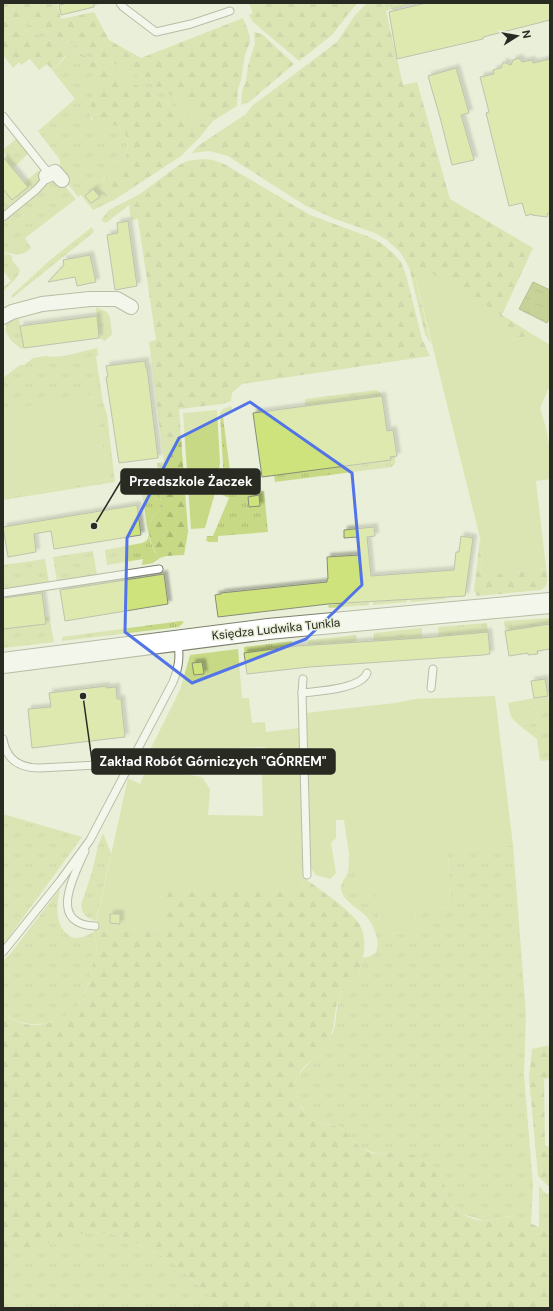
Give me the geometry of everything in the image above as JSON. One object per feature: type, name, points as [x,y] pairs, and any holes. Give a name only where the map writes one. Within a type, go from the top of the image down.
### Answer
[{"type":"street","points":[[46,176],[55,172],[62,180]]},
{"type":"street","points":[[3,317],[12,312],[42,304],[90,300],[117,299],[131,307]]},
{"type":"street","name":"Księdza Ludwika Tunkla","points":[[3,663],[178,640],[336,622],[550,604]]},
{"type":"lane","points":[[120,3],[123,7],[156,32],[191,24],[230,11]]},
{"type":"lane","points":[[3,116],[46,170],[46,179],[36,190],[3,216]]},
{"type":"lane","points":[[3,593],[159,569]]},
{"type":"lane","points":[[95,926],[84,926],[70,915],[67,904],[68,891],[90,840],[178,672],[180,663],[178,640]]},
{"type":"lane","points":[[431,688],[433,669]]},
{"type":"lane","points":[[302,693],[339,688],[360,682],[365,678],[367,673]]},
{"type":"lane","points":[[303,679],[302,693],[307,875]]},
{"type":"lane","points":[[3,739],[14,761],[21,766],[39,768],[98,765]]},
{"type":"lane","points":[[3,952],[60,881],[90,840]]},
{"type":"highlighted area","points":[[250,402],[352,473],[362,585],[306,639],[192,683],[125,632],[127,538],[179,438]]},
{"type":"green space","points":[[3,3],[57,3],[61,19],[94,12],[109,40],[141,58],[243,18],[250,36],[250,42],[245,55],[238,89],[237,106],[213,121],[200,137],[181,156],[114,200],[109,200],[103,194],[102,182],[107,174],[120,164],[126,157],[127,140],[124,131],[119,127],[114,125],[96,126],[90,111],[96,87],[87,61],[81,56],[71,54],[65,56],[52,70],[47,64],[39,70],[30,59],[21,65],[19,62],[13,68],[3,55],[3,21],[90,58],[205,125],[210,118],[133,73],[3,12]]},
{"type":"green space","points":[[249,3],[357,3],[332,35],[299,61],[253,22],[249,15],[253,13]]},
{"type":"green space","points":[[367,3],[384,3],[403,85],[417,82],[450,199],[533,248],[502,315],[532,334],[531,336],[506,341],[415,276],[431,344],[425,334],[409,267],[400,252],[387,240],[375,233],[335,219],[306,206],[228,156],[210,151],[192,153],[198,146],[246,114],[252,106],[337,42],[355,15]]},
{"type":"green space","points":[[384,3],[415,3],[385,11]]},
{"type":"green space","points":[[3,12],[133,73],[210,118],[205,125],[90,58],[3,21]]},
{"type":"green space","points":[[254,32],[262,34],[294,64],[249,102],[241,105],[242,91],[246,81],[248,66],[255,43]]},
{"type":"green space","points":[[69,54],[74,54],[85,58],[95,79],[96,91],[91,107],[91,119],[101,127],[115,125],[119,127],[125,132],[127,138],[127,153],[124,159],[121,164],[104,177],[102,182],[103,194],[109,200],[114,200],[93,210],[81,195],[78,197],[63,177],[60,168],[60,160],[38,131],[75,99],[52,70],[57,67]]},
{"type":"green space","points":[[17,138],[28,153],[13,168],[4,159],[7,156],[3,150]]},
{"type":"green space","points":[[202,159],[213,160],[224,164],[310,215],[367,236],[381,243],[393,253],[401,262],[406,275],[422,339],[430,356],[242,384],[232,393],[231,401],[222,404],[179,409],[188,532],[184,555],[166,556],[160,558],[152,545],[147,527],[160,509],[161,503],[157,463],[164,462],[149,342],[156,340],[138,219],[131,220],[129,205],[106,223],[101,220],[109,210],[140,194],[179,165],[187,161]]},
{"type":"green space","points":[[39,170],[42,174],[41,180],[3,211],[3,189],[13,200],[28,187],[24,183]]},
{"type":"green space","points":[[53,176],[60,181],[76,199],[25,238],[31,248],[28,251],[18,254],[3,251],[3,223],[6,218],[40,190]]},
{"type":"green space","points":[[92,227],[94,232],[12,298],[11,296],[50,260]]},
{"type":"green space","points":[[3,252],[12,256],[12,260],[20,270],[17,277],[3,292],[3,286],[11,281],[4,272],[3,273]]},
{"type":"green space","points":[[430,272],[500,314],[506,341],[531,336],[532,334],[550,345],[550,385],[540,408],[546,428],[550,450],[550,479],[536,481],[546,568],[481,576],[482,546],[415,275]]},
{"type":"green space","points":[[96,307],[107,312],[110,318],[112,334],[105,341],[99,338]]},
{"type":"green space","points":[[19,318],[24,348],[22,349],[12,341],[6,330],[8,322]]},
{"type":"green space","points":[[97,348],[98,355],[96,357],[103,402],[107,415],[115,482],[3,500],[3,498],[109,479],[93,395],[3,411],[3,378],[20,365],[24,365],[33,358],[65,356]]},
{"type":"green space","points":[[376,390],[381,393],[383,398],[305,406],[305,399]]},
{"type":"green space","points":[[93,394],[109,479],[3,498],[3,411]]},
{"type":"green space","points":[[231,406],[232,409],[223,417],[233,494],[264,491],[268,532],[218,536],[218,542],[208,542],[206,540],[207,536],[213,536],[229,498],[220,494],[224,482],[220,413],[223,409]]},
{"type":"green space","points":[[217,410],[220,463],[215,493],[205,528],[191,529],[183,413]]},
{"type":"green space","points":[[395,456],[395,464],[392,467],[275,482],[274,475],[391,459],[390,457]]},
{"type":"green space","points":[[159,476],[160,509],[147,527],[140,479]]},
{"type":"green space","points":[[148,534],[154,550],[160,558],[153,563],[142,565],[143,559],[107,565],[105,550],[142,543],[147,540]]},
{"type":"green space","points":[[480,539],[482,546],[481,576],[546,568],[546,586],[541,590],[477,596],[474,591]]},
{"type":"green space","points":[[93,551],[97,575],[57,582],[53,557]]},
{"type":"green space","points":[[45,559],[49,583],[3,589],[3,565]]},
{"type":"green space","points":[[445,597],[445,599],[411,602],[410,599]]},
{"type":"green space","points":[[407,599],[407,602],[373,605],[373,602]]},
{"type":"green space","points":[[369,602],[369,605],[329,608],[328,605]]},
{"type":"green space","points":[[45,617],[49,617],[54,642],[3,648],[3,629],[46,624]]},
{"type":"green space","points":[[550,618],[550,624],[505,631],[504,621]]},
{"type":"green space","points":[[181,621],[184,622],[179,627],[62,641],[62,637]]},
{"type":"green space","points":[[487,623],[488,632],[439,637],[438,627]]},
{"type":"green space","points":[[422,628],[422,638],[373,641],[374,633]]},
{"type":"green space","points":[[356,635],[357,642],[308,646],[308,640]]},
{"type":"green space","points":[[292,641],[293,647],[244,653],[244,647]]},
{"type":"green space","points":[[238,649],[242,698],[249,698],[252,723],[265,722],[266,732],[299,728],[303,892],[164,892],[162,928],[94,932],[128,778],[140,784],[147,768],[202,777],[210,789],[208,815],[263,816],[262,779],[265,747],[213,749],[212,763],[151,748],[180,690],[190,655]]},
{"type":"green space","points":[[495,696],[513,845],[448,852],[450,908],[416,911],[415,933],[380,934],[376,886],[360,888],[349,854],[344,820],[336,820],[336,838],[331,843],[336,873],[330,879],[316,875],[310,867],[306,713],[395,703],[415,699]]},
{"type":"green space","points":[[548,696],[550,710],[550,760],[540,761],[537,739],[519,725],[538,722],[534,698]]},
{"type":"green space","points":[[534,698],[538,722],[519,725],[511,717],[508,703]]},
{"type":"green space","points":[[3,814],[82,837],[3,945]]},
{"type":"green space","points":[[103,833],[111,853],[96,921],[87,917],[83,913],[81,905]]},
{"type":"green space","points":[[513,845],[526,1015],[524,1075],[533,1186],[531,1224],[509,1216],[484,1221],[460,1213],[448,1202],[446,1190],[440,1177],[390,1153],[379,1154],[362,1149],[338,1126],[316,1122],[307,1115],[298,1100],[295,1086],[297,1076],[326,1045],[332,1034],[335,1025],[338,1000],[343,989],[359,971],[363,958],[374,954],[377,949],[378,944],[376,934],[369,919],[348,901],[342,893],[341,884],[348,872],[349,854],[360,887],[376,886],[380,934],[415,933],[416,911],[450,908],[448,852]]},
{"type":"green space","points":[[303,877],[338,903],[357,921],[363,932],[364,952],[358,973],[344,988],[339,998],[332,1032],[326,1045],[303,1068],[296,1080],[298,1099],[302,1109],[308,1116],[320,1123],[340,1128],[361,1148],[371,1153],[407,1153],[423,1159],[432,1165],[441,1178],[446,1189],[449,1203],[466,1216],[475,1220],[484,1221],[511,1217],[526,1221],[550,1232],[550,1308],[218,1308],[206,1292],[169,1259],[128,1238],[107,1233],[74,1234],[38,1247],[3,1252],[3,1011],[12,1019],[30,1025],[49,1023],[67,1015],[80,1002],[88,985],[97,950],[93,932],[161,928],[163,892],[303,892]]},
{"type":"green space","points":[[60,889],[58,900],[58,919],[63,929],[67,934],[74,938],[82,937],[93,932],[97,951],[89,980],[81,1000],[76,1008],[68,1015],[60,1020],[49,1023],[22,1023],[14,1020],[3,1011],[3,961],[11,953]]},
{"type":"green space","points":[[550,1045],[550,1078],[544,1079],[545,1145],[550,1148],[550,1185],[548,1186],[538,1176],[529,1078],[532,1049]]},
{"type":"green space","points":[[539,1186],[545,1193],[550,1195],[550,1232],[539,1227]]},
{"type":"green space","points":[[107,1233],[128,1238],[169,1259],[206,1292],[218,1308],[3,1308],[3,1252],[47,1244],[74,1234]]},
{"type":"water","points":[[533,282],[550,290],[550,317],[547,323],[519,309]]},
{"type":"building","points":[[68,3],[94,3],[94,7],[61,15],[59,5]]},
{"type":"building","points":[[426,3],[550,3],[550,20],[483,37],[483,39],[397,59],[389,12]]},
{"type":"building","points":[[519,58],[522,62],[532,60],[533,63],[550,59],[550,214],[548,213],[547,217],[532,214],[526,216],[522,203],[509,206],[486,113],[489,112],[480,77],[494,74],[493,70],[501,68],[503,62],[511,65],[513,60]]},
{"type":"building","points":[[456,68],[469,113],[461,115],[474,160],[452,165],[428,76]]},
{"type":"building","points":[[3,157],[28,187],[12,200],[3,189]]},
{"type":"building","points":[[93,189],[100,197],[91,203],[85,196]]},
{"type":"building","points":[[128,221],[137,286],[115,290],[107,235],[118,233],[117,223]]},
{"type":"building","points":[[90,255],[96,282],[77,286],[75,277],[48,282],[64,265],[63,260]]},
{"type":"building","points":[[97,316],[99,338],[24,348],[20,326]]},
{"type":"building","points":[[145,361],[158,458],[119,463],[106,377],[108,377],[106,366]]},
{"type":"building","points":[[382,396],[387,431],[393,430],[397,456],[390,457],[391,460],[262,477],[253,413]]},
{"type":"building","points":[[259,495],[260,506],[249,507],[248,497]]},
{"type":"building","points":[[137,505],[141,535],[54,549],[51,531],[34,534],[36,552],[8,557],[3,527]]},
{"type":"building","points":[[374,527],[375,536],[367,537],[371,576],[454,570],[456,552],[459,552],[461,536],[473,538],[465,596],[328,604],[218,617],[215,595],[221,593],[327,582],[327,557],[359,555],[357,537],[344,538],[344,530]]},
{"type":"building","points":[[164,574],[168,604],[65,621],[60,590]]},
{"type":"building","points":[[42,593],[46,624],[3,629],[3,598]]},
{"type":"building","points":[[550,624],[550,649],[537,651],[538,654],[528,655],[528,653],[509,656],[505,631]]},
{"type":"building","points":[[488,632],[490,654],[483,655],[309,667],[247,674],[244,653],[297,646]]},
{"type":"building","points":[[202,662],[204,674],[194,675],[192,663]]},
{"type":"building","points":[[545,679],[548,696],[534,698],[531,681]]},
{"type":"building","points":[[106,686],[106,688],[116,687],[117,699],[121,699],[125,737],[32,748],[28,709],[51,707],[49,693]]},
{"type":"building","points":[[110,914],[120,914],[120,924],[110,923]]},
{"type":"place","name":"Przedszkole Żaczek","points":[[94,526]]},
{"type":"place","name":"Zakład Robót Górniczych \"GÓRREM\"","points":[[83,696]]}]
